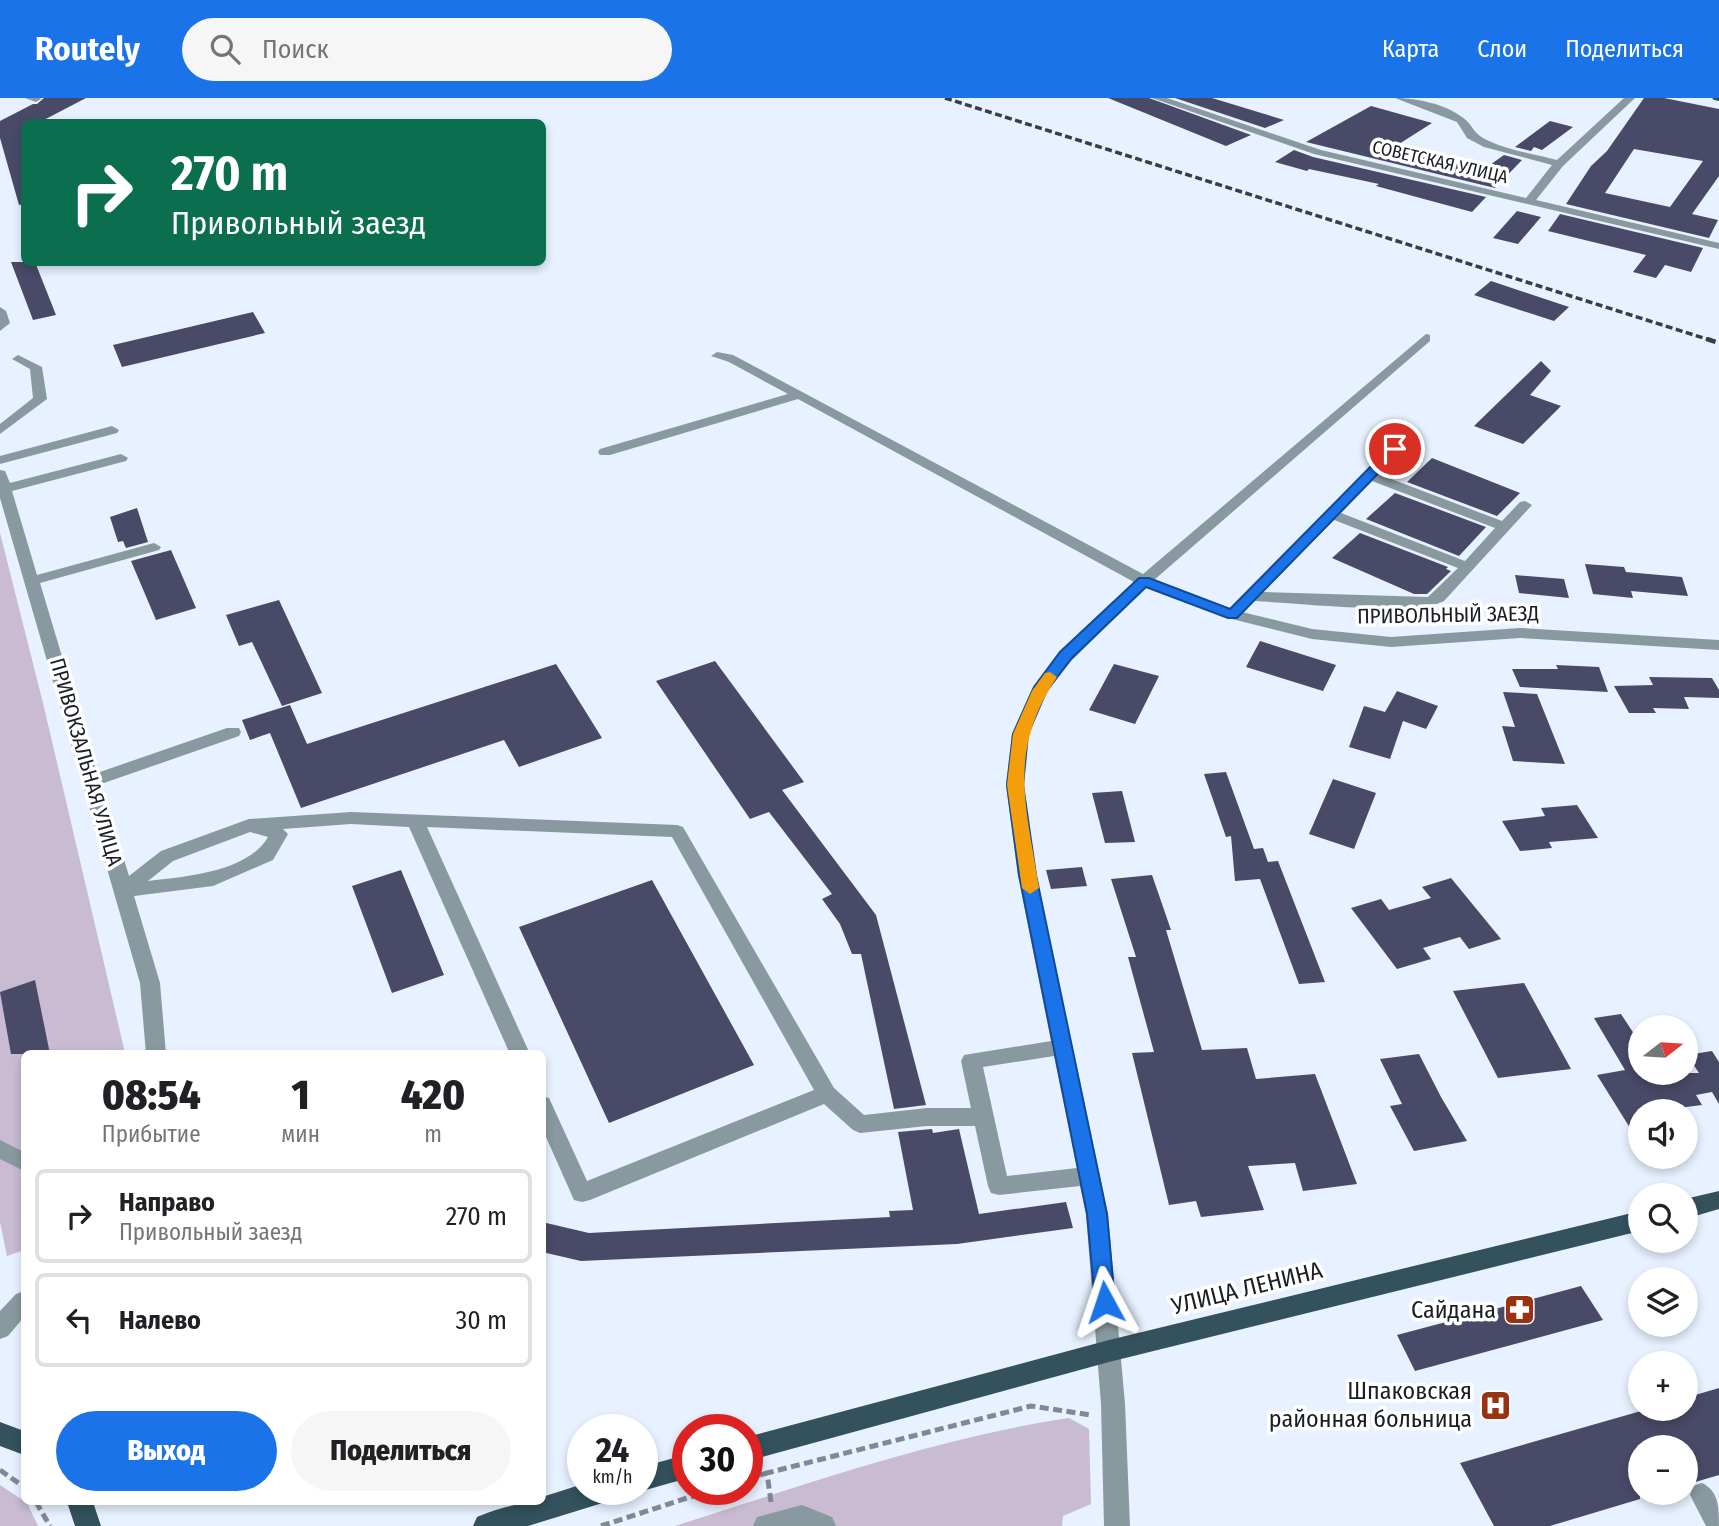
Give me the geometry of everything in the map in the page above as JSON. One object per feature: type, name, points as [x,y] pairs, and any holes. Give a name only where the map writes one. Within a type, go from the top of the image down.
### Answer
[{"type":"main road","points":[[1698,1206],[1719,1200]]},
{"type":"main road","name":"УЛИЦА ЛЕНИНА","points":[[763,1445],[1109,1351],[1628,1223]]},
{"type":"main road","points":[[0,1434],[21,1442]]},
{"type":"main road","points":[[486,1526],[567,1502]]},
{"type":"street","name":"СОВЕТСКАЯ УЛИЦА","points":[[1157,98],[1318,152],[1719,246]]},
{"type":"street","points":[[1400,98],[1448,113],[1461,120],[1471,136],[1488,145],[1559,164]]},
{"type":"street","points":[[1529,201],[1559,164],[1630,98]]},
{"type":"street","points":[[0,311],[4,323],[0,327]]},
{"type":"street","points":[[1117,1526],[1109,1351],[1097,1214],[1027,875],[1015,785],[1020,734],[1039,691],[1066,656],[1144,581],[1426,338]]},
{"type":"street","name":"ПРИВОЛЬНЫЙ ЗАЕЗД","points":[[717,356],[733,359],[1144,581],[1233,615],[1312,635],[1391,642],[1520,633],[1719,645]]},
{"type":"street","points":[[0,430],[40,399],[36,367],[18,359]]},
{"type":"street","points":[[605,452],[799,395]]},
{"type":"street","points":[[0,460],[112,430]]},
{"type":"street","points":[[1233,615],[1395,449]]},
{"type":"street","points":[[2,482],[121,458]]},
{"type":"street","points":[[1369,475],[1505,527]]},
{"type":"street","name":"ПРИВОКЗАЛЬНАЯ УЛИЦА","points":[[2,482],[150,983],[156,1050]]},
{"type":"street","points":[[1251,596],[1431,602],[1439,598],[1525,505]]},
{"type":"street","points":[[1332,514],[1468,568]]},
{"type":"street","points":[[32,581],[154,547]]},
{"type":"street","points":[[91,781],[233,732]]},
{"type":"street","points":[[124,890],[167,856],[249,825],[351,818],[677,831],[827,1094],[860,1124],[927,1117],[984,1117]]},
{"type":"street","points":[[415,820],[518,1050]]},
{"type":"street","points":[[124,890],[206,881],[267,855],[279,834],[249,825]]},
{"type":"street","points":[[1063,1046],[971,1061],[999,1186],[1089,1176]]},
{"type":"street","points":[[546,1113],[582,1193],[827,1094]]},
{"type":"street","points":[[0,1149],[21,1160]]},
{"type":"street","points":[[0,1328],[21,1304]]},
{"type":"street","points":[[1702,1495],[1719,1524]]},
{"type":"street","points":[[770,1525],[802,1518],[823,1526]]},
{"type":"path","points":[[763,1474],[1031,1406],[1091,1415]]},
{"type":"path","points":[[0,1470],[21,1486]]},
{"type":"path","points":[[767,1473],[770,1525]]},
{"type":"path","points":[[601,1526],[672,1503]]},
{"type":"path","points":[[38,1505],[50,1526]]},
{"type":"shaded area","points":[[0,533],[124,1050],[21,1050],[21,1251],[7,1256],[0,1222]]},
{"type":"shaded area","points":[[1069,1418],[1089,1429],[1091,1504],[1063,1516],[1062,1526],[675,1526],[740,1505],[763,1505],[763,1498],[919,1450]]},
{"type":"shaded area","points":[[0,1485],[21,1499],[21,1505],[28,1505],[38,1526],[0,1526]]},
{"type":"building","points":[[44,98],[86,98],[46,119],[21,119],[19,205],[0,138],[0,121]]},
{"type":"building","points":[[1108,98],[1149,98],[1251,135],[1226,146]]},
{"type":"building","points":[[1175,98],[1212,98],[1284,120],[1265,128]]},
{"type":"building","points":[[1644,98],[1664,98],[1719,109],[1719,176],[1692,214],[1718,220],[1709,238],[1566,204],[1591,166],[1607,151]],"holes":[[[1634,149],[1703,161],[1670,207],[1605,193]]]},
{"type":"building","points":[[1371,106],[1432,123],[1399,144],[1487,167],[1504,155],[1522,160],[1495,188],[1306,142]]},
{"type":"building","points":[[1550,121],[1573,127],[1542,150],[1534,147],[1531,151],[1515,147]]},
{"type":"building","points":[[1294,150],[1313,157],[1486,197],[1472,212],[1376,186],[1379,184],[1309,169],[1307,171],[1275,162]]},
{"type":"building","points":[[1517,211],[1541,217],[1518,244],[1493,238]]},
{"type":"building","points":[[1560,214],[1703,248],[1691,272],[1665,265],[1656,278],[1633,272],[1646,255],[1548,231]]},
{"type":"building","points":[[11,262],[21,262],[21,266],[37,266],[56,315],[33,320]]},
{"type":"building","points":[[1491,281],[1569,307],[1554,321],[1474,295]]},
{"type":"building","points":[[253,312],[265,333],[122,367],[113,345]]},
{"type":"building","points":[[1541,361],[1551,371],[1530,395],[1561,406],[1523,444],[1474,426]]},
{"type":"building","points":[[1432,458],[1520,493],[1497,516],[1407,482]]},
{"type":"building","points":[[1395,493],[1486,527],[1459,556],[1366,519]]},
{"type":"building","points":[[137,508],[148,542],[126,548],[123,541],[118,542],[110,517]]},
{"type":"building","points":[[1360,533],[1448,567],[1446,569],[1451,571],[1427,594],[1414,594],[1332,558]]},
{"type":"building","points":[[171,550],[196,608],[156,620],[131,561]]},
{"type":"building","points":[[1585,564],[1624,567],[1626,572],[1682,577],[1688,596],[1631,591],[1633,598],[1593,594]]},
{"type":"building","points":[[1515,575],[1564,579],[1569,598],[1519,593]]},
{"type":"building","points":[[279,600],[322,693],[282,706],[252,642],[239,646],[226,615]]},
{"type":"building","points":[[1260,641],[1336,665],[1323,691],[1246,667]]},
{"type":"building","points":[[715,661],[804,782],[782,790],[876,915],[926,1105],[894,1109],[861,954],[852,954],[840,924],[822,899],[832,894],[769,812],[750,819],[656,681]]},
{"type":"building","points":[[556,664],[602,738],[519,767],[504,740],[301,808],[270,733],[250,740],[242,720],[290,705],[307,744]]},
{"type":"building","points":[[1114,664],[1159,676],[1135,724],[1089,710]]},
{"type":"building","points":[[1556,665],[1599,667],[1608,692],[1520,687],[1512,669],[1558,669]]},
{"type":"building","points":[[1649,677],[1712,678],[1719,690],[1719,698],[1684,697],[1689,709],[1653,708],[1656,713],[1629,713],[1614,686],[1653,685]]},
{"type":"building","points":[[1397,691],[1438,706],[1426,729],[1403,721],[1390,759],[1349,747],[1364,706],[1385,712]]},
{"type":"building","points":[[1503,692],[1537,694],[1565,764],[1513,761],[1502,726],[1515,727]]},
{"type":"building","points":[[1226,772],[1254,849],[1263,848],[1268,862],[1278,861],[1325,982],[1299,984],[1260,879],[1235,881],[1231,836],[1226,837],[1204,774]]},
{"type":"building","points":[[1333,779],[1376,793],[1354,849],[1309,834]]},
{"type":"building","points":[[1122,791],[1135,842],[1105,843],[1092,793]]},
{"type":"building","points":[[1577,805],[1598,838],[1549,842],[1552,848],[1520,851],[1502,821],[1545,816],[1541,808]]},
{"type":"building","points":[[1082,867],[1087,886],[1051,889],[1046,870]]},
{"type":"building","points":[[401,870],[444,975],[392,993],[352,886]]},
{"type":"building","points":[[1152,875],[1171,930],[1166,930],[1202,1050],[1247,1048],[1256,1079],[1315,1074],[1357,1184],[1303,1191],[1295,1163],[1248,1166],[1264,1210],[1201,1217],[1196,1201],[1169,1205],[1132,1053],[1154,1052],[1128,957],[1136,957],[1111,879]]},
{"type":"building","points":[[1451,878],[1501,939],[1469,949],[1460,937],[1423,948],[1431,959],[1397,969],[1351,908],[1381,899],[1389,910],[1431,898],[1422,887]]},
{"type":"building","points":[[652,880],[754,1065],[609,1123],[519,927]]},
{"type":"building","points":[[35,980],[49,1050],[21,1050],[21,1054],[11,1054],[0,992]]},
{"type":"building","points":[[1524,983],[1571,1069],[1498,1078],[1453,991]]},
{"type":"building","points":[[1621,1014],[1628,1025],[1628,1085],[1698,1085],[1698,1053],[1712,1051],[1719,1062],[1719,1104],[1712,1092],[1696,1095],[1702,1105],[1698,1106],[1698,1099],[1628,1099],[1628,1125],[1597,1075],[1625,1070],[1594,1018]]},
{"type":"building","points":[[1419,1054],[1467,1141],[1414,1151],[1390,1106],[1402,1104],[1380,1059]]},
{"type":"building","points":[[932,1129],[933,1133],[959,1129],[979,1214],[1066,1202],[1073,1228],[957,1244],[581,1261],[546,1253],[546,1223],[589,1233],[890,1217],[889,1211],[913,1210],[898,1132]]},
{"type":"building","points":[[1581,1286],[1603,1320],[1415,1371],[1397,1335]]},
{"type":"building","points":[[1719,1388],[1719,1475],[1698,1481],[1698,1435],[1628,1435],[1628,1503],[1550,1526],[1494,1526],[1460,1463],[1628,1415],[1628,1421],[1698,1421],[1698,1394]]},
{"type":"railway","points":[[945,98],[1713,341]]},
{"type":"railway","points":[[1707,339],[1713,341]]},
{"type":"railway","points":[[1713,341],[1719,343]]},
{"type":"slow traffic","points":[[1030,888],[1015,785],[1020,734],[1039,691],[1050,677]]},
{"type":"place","name":"Сайдана","points":[[1519,1310]]},
{"type":"place","name":"Шпаковская районная больница","points":[[1495,1405]]},
{"type":"route","points":[[1105,1302],[1097,1214],[1027,875],[1015,785],[1020,734],[1039,691],[1066,656],[1144,581],[1233,615],[1395,449]]}]
